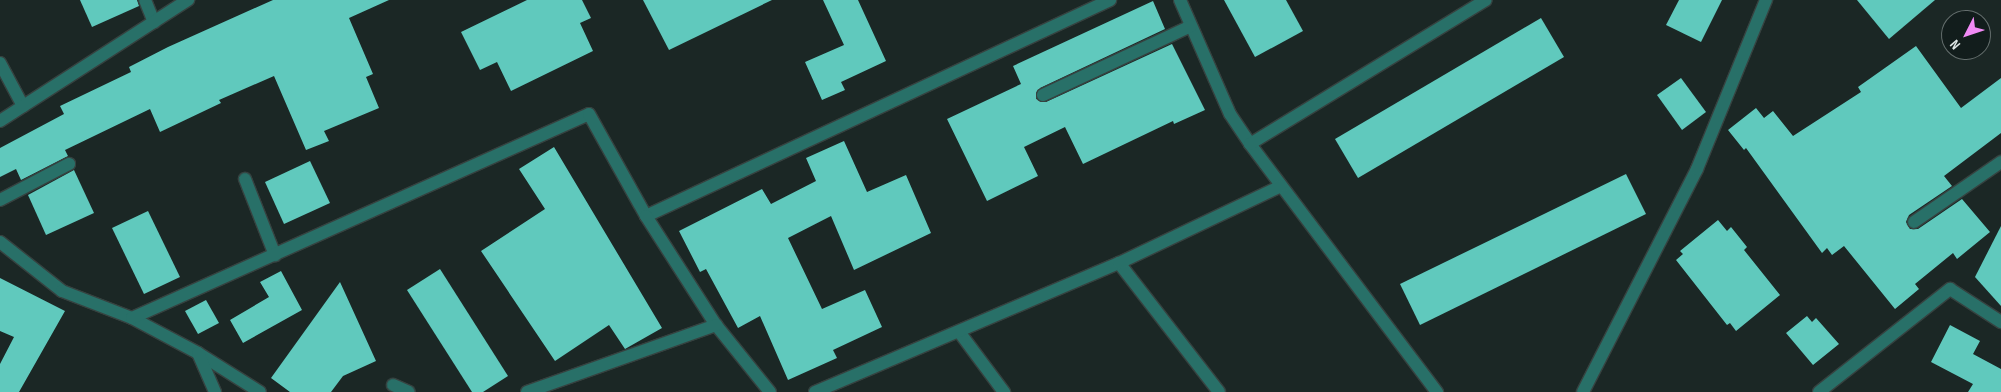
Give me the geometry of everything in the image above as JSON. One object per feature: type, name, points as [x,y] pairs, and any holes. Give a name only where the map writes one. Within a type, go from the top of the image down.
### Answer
[{"type":"street","points":[[145,0],[154,22]]},
{"type":"street","points":[[0,121],[188,0]]},
{"type":"street","points":[[646,216],[1110,0]]},
{"type":"street","points":[[1180,0],[1230,114],[1281,186],[1437,392]]},
{"type":"street","points":[[1250,144],[1486,0]]},
{"type":"street","points":[[1583,392],[1697,169],[1766,0]]},
{"type":"street","points":[[1043,95],[1191,26]]},
{"type":"street","points":[[0,63],[23,106]]},
{"type":"street","points":[[132,318],[589,114],[646,216],[716,325],[770,392]]},
{"type":"street","points":[[1914,222],[2001,162]]},
{"type":"street","points":[[0,200],[69,164]]},
{"type":"street","points":[[245,179],[275,255]]},
{"type":"street","points":[[815,392],[960,333],[1120,263],[1281,186]]},
{"type":"street","points":[[0,242],[62,291],[132,318],[198,353],[260,392]]},
{"type":"street","points":[[1120,263],[1219,392]]},
{"type":"street","points":[[1819,392],[1950,289],[2001,322]]},
{"type":"street","points":[[527,392],[716,325]]},
{"type":"street","points":[[960,333],[1004,392]]},
{"type":"street","points":[[198,353],[215,392]]},
{"type":"street","points":[[393,385],[409,392]]},
{"type":"building","points":[[80,0],[137,0],[139,6],[92,27]]},
{"type":"building","points":[[273,0],[389,0],[349,18],[373,74],[366,77],[379,108],[324,131],[329,141],[306,150],[274,76],[219,100],[221,103],[160,132],[150,109],[65,150],[68,156],[21,180],[16,169],[0,177],[0,148],[64,114],[60,106],[131,72],[129,67],[168,47]]},
{"type":"building","points":[[527,0],[582,0],[591,18],[580,23],[593,51],[511,91],[497,62],[480,70],[461,32]]},
{"type":"building","points":[[643,0],[772,0],[669,50]]},
{"type":"building","points":[[823,0],[858,0],[886,61],[841,82],[845,90],[822,100],[805,62],[844,45]]},
{"type":"building","points":[[1224,0],[1286,0],[1303,31],[1255,57]]},
{"type":"building","points":[[1679,0],[1722,0],[1701,42],[1666,25]]},
{"type":"building","points":[[1857,0],[1935,0],[1889,39]]},
{"type":"building","points":[[1153,1],[1165,29],[1040,88],[1036,99],[1046,102],[1172,44],[1205,110],[1174,124],[1173,121],[1083,164],[1065,127],[1024,147],[1038,176],[987,201],[947,119],[1021,84],[1013,66]]},
{"type":"building","points":[[1541,18],[1564,57],[1358,178],[1335,139]]},
{"type":"building","points":[[1916,46],[1961,108],[2001,78],[2001,133],[1944,176],[1952,186],[1909,215],[1906,222],[1910,229],[1918,229],[1962,199],[1990,232],[1957,259],[1953,253],[1915,284],[1919,289],[1895,309],[1844,246],[1832,255],[1827,248],[1822,253],[1746,148],[1744,150],[1728,130],[1756,108],[1764,118],[1773,111],[1793,136],[1861,92],[1858,87]]},
{"type":"building","points":[[1681,78],[1706,112],[1682,130],[1657,95]]},
{"type":"building","points":[[844,141],[867,192],[906,175],[931,233],[854,270],[831,216],[788,238],[822,309],[865,290],[882,327],[833,350],[837,358],[788,380],[760,316],[738,328],[706,269],[700,272],[679,231],[762,189],[771,204],[816,181],[806,158]]},
{"type":"building","points":[[554,147],[662,328],[625,349],[609,325],[555,361],[481,251],[545,209],[519,169]]},
{"type":"building","points":[[310,161],[330,203],[284,224],[265,182]]},
{"type":"building","points":[[74,170],[94,213],[46,235],[28,195]]},
{"type":"building","points":[[1626,174],[1646,214],[1420,325],[1400,284]]},
{"type":"building","points":[[148,211],[180,277],[144,294],[112,228]]},
{"type":"building","points":[[1718,220],[1727,231],[1731,227],[1747,247],[1744,250],[1780,295],[1736,331],[1730,323],[1727,325],[1676,260],[1683,254],[1680,251]]},
{"type":"building","points":[[2001,226],[2001,306],[1975,277]]},
{"type":"building","points":[[440,269],[508,376],[483,392],[472,392],[407,290]]},
{"type":"building","points":[[281,271],[302,310],[243,343],[230,320],[269,297],[260,282]]},
{"type":"building","points":[[0,278],[65,311],[19,392],[0,392],[0,364],[14,337],[0,331]]},
{"type":"building","points":[[340,282],[376,361],[343,376],[331,392],[290,392],[271,378]]},
{"type":"building","points":[[206,300],[219,323],[198,334],[185,311]]},
{"type":"building","points":[[1807,316],[1812,322],[1816,318],[1839,344],[1813,365],[1786,333]]},
{"type":"building","points":[[1950,325],[1980,341],[1973,354],[2001,369],[2001,392],[1968,392],[1973,384],[1931,362]]}]
